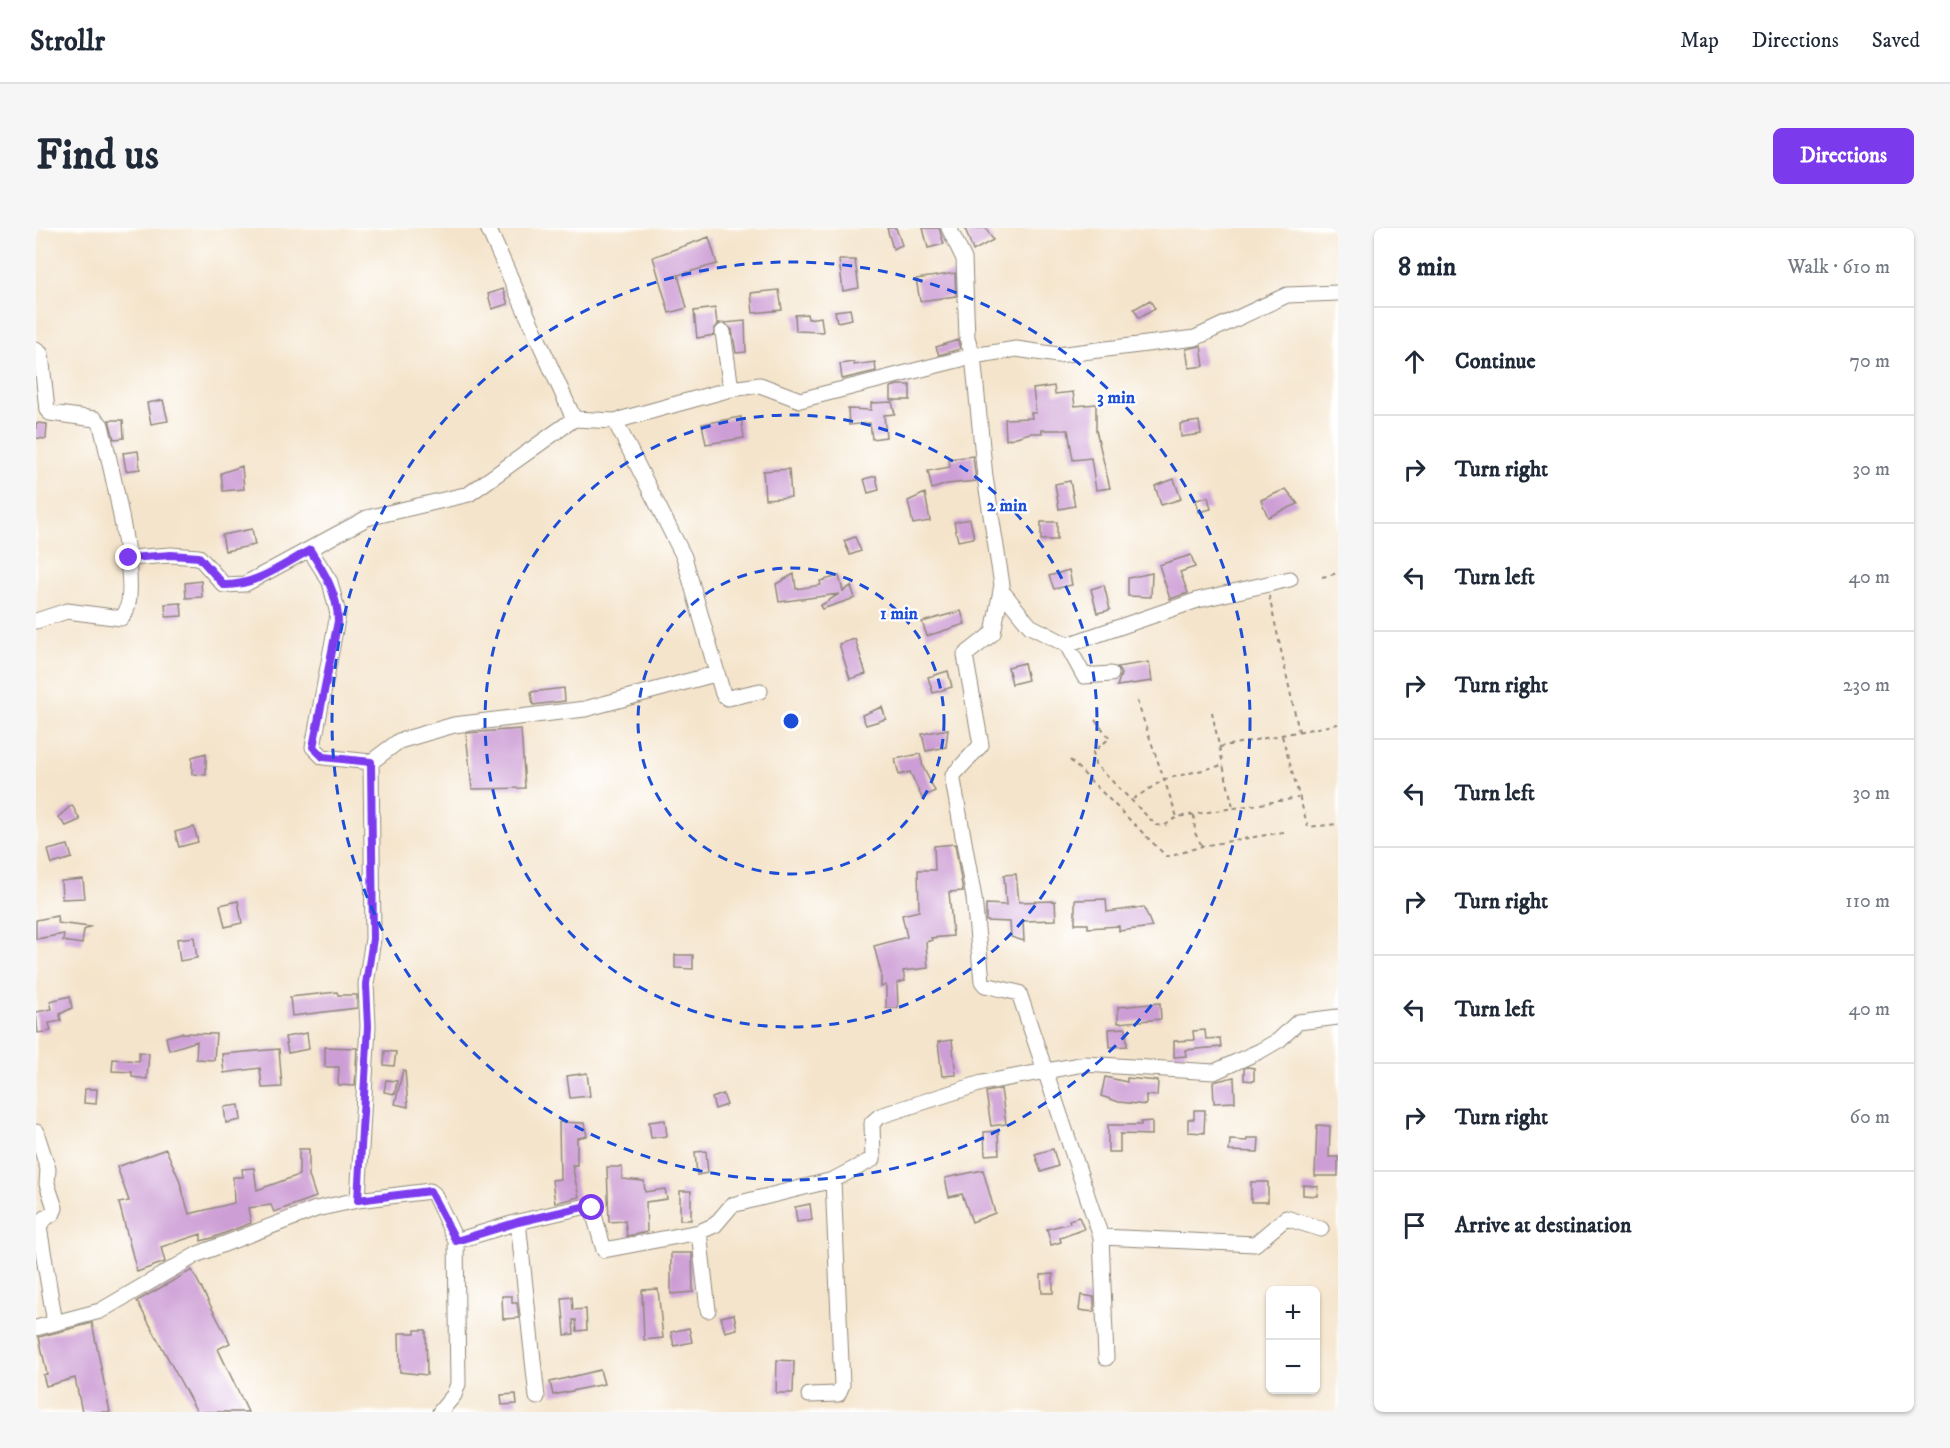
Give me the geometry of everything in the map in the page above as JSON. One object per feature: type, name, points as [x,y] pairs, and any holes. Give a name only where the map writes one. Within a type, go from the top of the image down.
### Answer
[{"type":"street","points":[[488,228],[574,419]]},
{"type":"street","points":[[949,228],[964,259],[967,338],[974,356],[985,477],[1001,591],[993,633],[965,656],[981,745],[953,776],[953,780],[974,898],[982,981],[985,985],[1019,993],[1101,1237],[1106,1358]]},
{"type":"street","points":[[129,558],[171,555],[199,557],[224,585],[235,585],[255,579],[366,518],[469,494],[574,419],[615,421],[731,389],[763,386],[800,400],[974,356],[1016,349],[1058,355],[1196,338],[1287,295],[1338,293]]},
{"type":"street","points":[[723,332],[731,389]]},
{"type":"street","points":[[36,350],[41,354],[47,410],[50,413],[95,419],[101,425],[129,558],[129,606],[126,615],[121,618],[67,611],[36,621]]},
{"type":"street","points":[[615,421],[684,557],[715,674],[723,694],[728,698],[760,691]]},
{"type":"street","points":[[310,550],[330,582],[338,615],[313,747],[323,757],[371,762],[399,741],[454,725],[585,709],[715,674]]},
{"type":"street","points":[[1067,645],[1198,600],[1290,579]]},
{"type":"street","points":[[1001,591],[1030,626],[1067,645],[1084,676],[1111,674]]},
{"type":"street","points":[[358,1200],[368,1026],[366,984],[373,939],[371,762]]},
{"type":"street","points":[[456,1241],[518,1222],[591,1206],[604,1250],[699,1232],[715,1225],[732,1205],[833,1180],[873,1159],[872,1123],[880,1116],[982,1083],[1089,1064],[1214,1072],[1279,1040],[1298,1022],[1338,1017]]},
{"type":"street","points":[[36,1132],[48,1169],[47,1184],[55,1208],[39,1227],[55,1323]]},
{"type":"street","points":[[808,1395],[838,1394],[842,1385],[833,1180]]},
{"type":"street","points":[[36,1328],[100,1311],[198,1254],[316,1209],[358,1200],[430,1191],[456,1241],[458,1384],[454,1395],[440,1412]]},
{"type":"street","points":[[1101,1237],[1256,1244],[1287,1218],[1321,1229]]},
{"type":"street","points":[[518,1222],[537,1397]]},
{"type":"street","points":[[699,1232],[708,1310]]},
{"type":"path","points":[[1322,577],[1338,573]]},
{"type":"path","points":[[1266,585],[1299,732]]},
{"type":"path","points":[[1137,701],[1177,817]]},
{"type":"path","points":[[1212,712],[1234,808]]},
{"type":"path","points":[[1095,720],[1110,738],[1094,752],[1095,764],[1156,825],[1164,826],[1177,817],[1298,798]]},
{"type":"path","points":[[1219,747],[1338,724]]},
{"type":"path","points":[[1282,735],[1308,827],[1338,824]]},
{"type":"path","points":[[1070,760],[1166,856],[1202,846],[1284,832]]},
{"type":"path","points":[[1132,799],[1165,779],[1223,765]]},
{"type":"path","points":[[1194,815],[1195,833],[1202,846]]},
{"type":"building","points":[[887,228],[896,228],[902,245],[893,249]]},
{"type":"building","points":[[923,228],[939,228],[944,244],[928,248]]},
{"type":"building","points":[[965,228],[986,228],[993,240],[973,251]]},
{"type":"building","points":[[709,237],[717,264],[678,275],[687,308],[669,313],[653,257]]},
{"type":"building","points":[[839,260],[855,260],[859,288],[843,291]]},
{"type":"building","points":[[955,273],[956,296],[920,301],[916,279]]},
{"type":"building","points":[[503,289],[508,304],[492,309],[488,294]]},
{"type":"building","points":[[779,290],[782,310],[753,313],[751,293]]},
{"type":"building","points":[[1150,300],[1155,309],[1139,318],[1134,309]]},
{"type":"building","points":[[715,308],[717,323],[720,323],[714,328],[714,335],[697,338],[694,311]]},
{"type":"building","points":[[850,309],[852,319],[837,322],[835,311]]},
{"type":"building","points":[[807,314],[808,319],[821,317],[823,332],[796,331],[795,315]]},
{"type":"building","points":[[745,321],[746,352],[736,353],[732,330],[724,323]]},
{"type":"building","points":[[958,340],[960,349],[939,355],[936,347]]},
{"type":"building","points":[[1201,346],[1204,366],[1189,368],[1186,349]]},
{"type":"building","points":[[854,362],[854,365],[875,362],[876,371],[842,379],[840,364]]},
{"type":"building","points":[[910,385],[910,400],[891,400],[891,387]]},
{"type":"building","points":[[1054,386],[1055,394],[1073,392],[1075,406],[1096,404],[1096,430],[1110,488],[1096,490],[1091,458],[1073,460],[1068,430],[1042,430],[1042,433],[1030,433],[1006,440],[1005,419],[1032,418],[1031,413],[1036,413],[1033,389]]},
{"type":"building","points":[[163,400],[168,421],[151,424],[147,403]]},
{"type":"building","points":[[892,402],[895,414],[884,415],[886,437],[872,439],[870,423],[849,425],[848,409],[871,410],[871,403]]},
{"type":"building","points":[[741,417],[744,438],[706,444],[702,424]]},
{"type":"building","points":[[109,420],[123,420],[124,438],[114,439]]},
{"type":"building","points":[[1199,421],[1201,434],[1181,437],[1180,424]]},
{"type":"building","points":[[36,423],[47,424],[46,439],[36,438]]},
{"type":"building","points":[[138,451],[140,469],[126,471],[123,453]]},
{"type":"building","points":[[973,456],[976,481],[947,484],[932,489],[928,471],[950,467],[949,459]]},
{"type":"building","points":[[242,466],[244,489],[223,491],[221,473]]},
{"type":"building","points":[[789,469],[791,497],[765,499],[763,471]]},
{"type":"building","points":[[876,476],[879,490],[868,493],[864,479]]},
{"type":"building","points":[[1174,479],[1181,499],[1161,505],[1155,486]]},
{"type":"building","points":[[1070,481],[1075,506],[1059,509],[1055,484]]},
{"type":"building","points":[[1286,489],[1298,504],[1268,517],[1261,500]]},
{"type":"building","points":[[925,493],[930,521],[913,524],[908,501]]},
{"type":"building","points":[[1208,497],[1211,509],[1199,512],[1196,500]]},
{"type":"building","points":[[970,519],[974,538],[958,541],[954,522]]},
{"type":"building","points":[[1041,522],[1057,522],[1057,540],[1041,540]]},
{"type":"building","points":[[252,529],[255,545],[225,551],[222,535]]},
{"type":"building","points":[[855,537],[861,551],[850,555],[844,541]]},
{"type":"building","points":[[1191,555],[1195,567],[1180,572],[1188,593],[1170,599],[1159,565]]},
{"type":"building","points":[[1069,570],[1072,585],[1054,589],[1049,576]]},
{"type":"building","points":[[1152,573],[1151,597],[1128,596],[1128,578]]},
{"type":"building","points":[[794,574],[796,589],[821,585],[820,581],[839,576],[843,591],[851,586],[855,598],[822,609],[820,606],[839,594],[779,602],[776,584]]},
{"type":"building","points":[[201,581],[202,597],[186,598],[185,583]]},
{"type":"building","points":[[1104,585],[1110,610],[1097,613],[1091,589]]},
{"type":"building","points":[[181,603],[182,616],[166,617],[165,604]]},
{"type":"building","points":[[961,611],[965,624],[927,636],[922,622]]},
{"type":"building","points":[[855,639],[866,674],[850,679],[839,644]]},
{"type":"building","points":[[1149,662],[1152,681],[1117,686],[1121,674],[1117,667]]},
{"type":"building","points":[[1024,663],[1028,680],[1012,684],[1008,667]]},
{"type":"building","points":[[948,671],[952,687],[933,693],[928,677]]},
{"type":"building","points":[[564,688],[565,701],[533,705],[531,692]]},
{"type":"building","points":[[882,707],[886,719],[866,725],[862,715]]},
{"type":"building","points":[[521,729],[525,788],[472,789],[466,733]]},
{"type":"building","points":[[948,729],[946,747],[926,751],[922,734]]},
{"type":"building","points":[[206,753],[206,775],[192,774],[192,757]]},
{"type":"building","points":[[920,754],[923,767],[935,791],[922,798],[910,772],[899,775],[895,759]]},
{"type":"building","points":[[72,805],[80,820],[66,826],[58,817]]},
{"type":"building","points":[[194,827],[198,842],[179,847],[175,832]]},
{"type":"building","points":[[955,844],[963,891],[949,892],[953,936],[931,938],[932,940],[926,942],[928,968],[903,971],[905,981],[897,983],[898,1008],[886,1008],[886,985],[881,987],[881,973],[874,946],[907,937],[902,915],[919,911],[918,870],[935,870],[934,846]]},
{"type":"building","points":[[68,845],[72,858],[52,864],[48,850]]},
{"type":"building","points":[[1016,874],[1019,902],[1055,901],[1056,920],[1023,921],[1024,941],[1011,937],[1010,922],[986,921],[986,904],[1006,905],[1004,875]]},
{"type":"building","points":[[83,879],[85,898],[62,899],[61,881]]},
{"type":"building","points":[[1106,899],[1107,912],[1144,907],[1152,927],[1119,931],[1119,926],[1088,928],[1088,924],[1075,924],[1075,900]]},
{"type":"building","points":[[238,901],[242,923],[225,927],[220,905]]},
{"type":"building","points":[[57,916],[58,923],[90,927],[84,930],[82,944],[63,941],[64,934],[36,939],[36,920]]},
{"type":"building","points":[[194,937],[197,958],[180,961],[177,939]]},
{"type":"building","points":[[675,955],[693,955],[693,969],[675,968]]},
{"type":"building","points":[[337,992],[338,995],[357,995],[357,1008],[292,1016],[290,997]]},
{"type":"building","points":[[70,996],[72,1008],[60,1014],[61,1021],[49,1023],[51,1031],[38,1033],[36,1012],[52,1009],[50,1001]]},
{"type":"building","points":[[1160,1003],[1161,1019],[1118,1023],[1118,1007]]},
{"type":"building","points":[[1126,1028],[1127,1046],[1110,1047],[1109,1029]]},
{"type":"building","points":[[1205,1030],[1206,1039],[1220,1038],[1221,1047],[1185,1050],[1186,1056],[1174,1057],[1174,1041],[1194,1040],[1193,1031]]},
{"type":"building","points":[[181,1033],[216,1034],[214,1060],[196,1059],[197,1041],[169,1050],[166,1037]]},
{"type":"building","points":[[307,1033],[309,1049],[288,1053],[285,1037]]},
{"type":"building","points":[[952,1040],[956,1075],[942,1076],[938,1042]]},
{"type":"building","points":[[325,1047],[357,1048],[355,1086],[338,1085],[339,1067],[325,1067]]},
{"type":"building","points":[[279,1049],[282,1087],[262,1088],[260,1068],[224,1073],[222,1054]]},
{"type":"building","points":[[385,1051],[396,1052],[394,1066],[384,1065]]},
{"type":"building","points":[[139,1052],[149,1053],[147,1079],[132,1077],[132,1072],[112,1071],[113,1059],[139,1061]]},
{"type":"building","points":[[1254,1068],[1254,1081],[1244,1080],[1244,1069]]},
{"type":"building","points":[[403,1070],[405,1070],[408,1107],[395,1104]]},
{"type":"building","points":[[587,1073],[590,1096],[570,1098],[567,1076]]},
{"type":"building","points":[[1105,1077],[1127,1082],[1127,1078],[1158,1081],[1157,1096],[1146,1095],[1146,1105],[1119,1102],[1101,1096]]},
{"type":"building","points":[[1234,1077],[1235,1102],[1214,1103],[1213,1082]]},
{"type":"building","points":[[386,1080],[397,1081],[395,1094],[384,1092]]},
{"type":"building","points":[[85,1089],[97,1089],[96,1104],[84,1103]]},
{"type":"building","points":[[1001,1089],[1006,1124],[991,1126],[986,1092]]},
{"type":"building","points":[[723,1094],[727,1105],[715,1109],[712,1098]]},
{"type":"building","points":[[239,1105],[241,1120],[226,1123],[224,1107]]},
{"type":"building","points":[[1194,1110],[1205,1110],[1204,1133],[1188,1132],[1188,1119],[1194,1119]]},
{"type":"building","points":[[665,1120],[667,1136],[651,1138],[649,1122]]},
{"type":"building","points":[[1152,1121],[1152,1135],[1120,1134],[1120,1152],[1108,1152],[1108,1125],[1141,1125],[1141,1122]]},
{"type":"building","points":[[559,1122],[584,1123],[587,1136],[577,1138],[577,1165],[572,1165],[579,1197],[555,1203],[552,1180],[560,1179]]},
{"type":"building","points":[[1317,1125],[1330,1126],[1329,1157],[1338,1157],[1338,1176],[1315,1176]]},
{"type":"building","points":[[998,1131],[999,1154],[985,1155],[984,1132]]},
{"type":"building","points":[[1247,1138],[1259,1138],[1258,1152],[1229,1151],[1230,1140],[1247,1141]]},
{"type":"building","points":[[166,1149],[179,1179],[189,1214],[234,1203],[233,1177],[243,1177],[242,1169],[254,1168],[257,1190],[299,1175],[299,1149],[309,1149],[309,1176],[316,1197],[274,1212],[271,1205],[248,1208],[251,1223],[201,1241],[201,1234],[161,1247],[165,1262],[137,1272],[119,1203],[129,1201],[117,1167]]},
{"type":"building","points":[[1053,1149],[1058,1166],[1041,1172],[1035,1154]]},
{"type":"building","points":[[706,1151],[708,1173],[697,1175],[695,1152]]},
{"type":"building","points":[[607,1167],[622,1167],[622,1179],[644,1181],[645,1192],[665,1189],[667,1199],[646,1202],[647,1232],[627,1236],[625,1221],[609,1222]]},
{"type":"building","points":[[983,1170],[995,1213],[972,1222],[962,1194],[949,1197],[945,1178]]},
{"type":"building","points":[[1251,1182],[1268,1182],[1268,1202],[1251,1202]]},
{"type":"building","points":[[1303,1185],[1318,1186],[1317,1196],[1303,1195]]},
{"type":"building","points":[[680,1191],[691,1191],[691,1220],[680,1220]]},
{"type":"building","points":[[810,1204],[812,1220],[797,1222],[795,1207]]},
{"type":"building","points":[[1079,1217],[1084,1229],[1060,1238],[1061,1242],[1051,1245],[1047,1229],[1070,1223],[1069,1220]]},
{"type":"building","points":[[671,1253],[692,1253],[693,1292],[671,1294]]},
{"type":"building","points":[[192,1270],[230,1343],[218,1349],[248,1412],[197,1412],[137,1301]]},
{"type":"building","points":[[1053,1274],[1053,1293],[1042,1293],[1041,1275]]},
{"type":"building","points":[[658,1289],[663,1338],[644,1340],[642,1290]]},
{"type":"building","points":[[1081,1295],[1094,1297],[1094,1312],[1079,1310]]},
{"type":"building","points":[[502,1296],[512,1296],[512,1303],[517,1303],[519,1318],[503,1319]]},
{"type":"building","points":[[572,1297],[573,1310],[586,1309],[587,1330],[577,1331],[576,1320],[573,1320],[574,1334],[565,1335],[562,1298]]},
{"type":"building","points":[[734,1314],[737,1329],[725,1332],[721,1317]]},
{"type":"building","points":[[92,1323],[110,1412],[82,1412],[75,1378],[46,1386],[43,1375],[47,1374],[39,1337]]},
{"type":"building","points":[[689,1328],[692,1342],[674,1346],[671,1332]]},
{"type":"building","points":[[415,1330],[426,1330],[427,1375],[400,1372],[399,1333],[415,1333]]},
{"type":"building","points":[[777,1360],[794,1361],[793,1393],[776,1393]]},
{"type":"building","points":[[600,1370],[604,1384],[553,1395],[550,1382]]},
{"type":"building","points":[[516,1394],[517,1404],[502,1405],[501,1395]]},
{"type":"route","points":[[129,558],[171,555],[199,557],[224,585],[235,585],[245,584],[310,550],[330,582],[338,621],[313,747],[315,753],[323,757],[371,762],[373,939],[366,984],[368,1026],[358,1200],[430,1191],[434,1194],[456,1241],[518,1222],[587,1206],[592,1208]]}]
